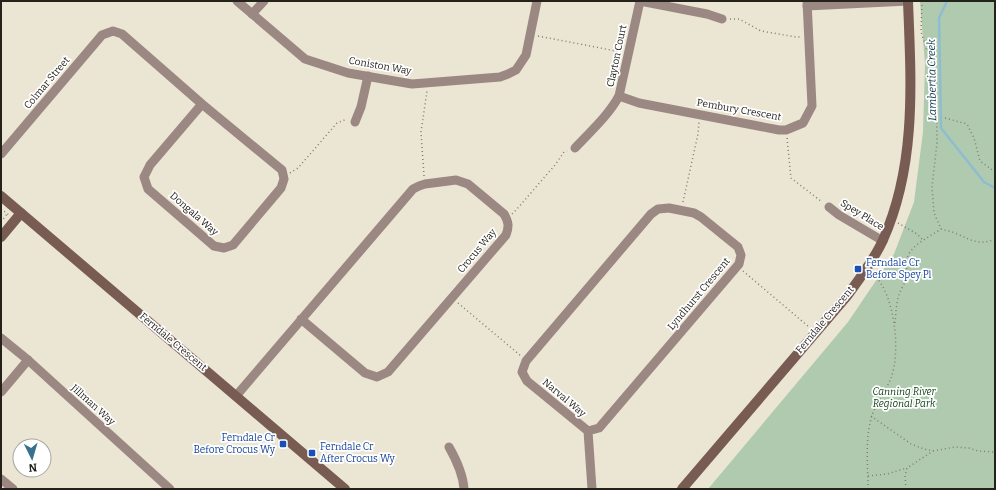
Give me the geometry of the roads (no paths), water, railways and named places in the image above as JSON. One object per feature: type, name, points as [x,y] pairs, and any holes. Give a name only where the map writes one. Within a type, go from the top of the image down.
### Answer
[{"type":"street","name":"Coniston Way","points":[[237,1],[305,59],[348,73],[412,84],[500,77],[516,70],[526,55],[537,1]]},
{"type":"street","points":[[252,14],[264,1]]},
{"type":"street","points":[[640,1],[707,14],[722,19]]},
{"type":"street","name":"Clayton Court","points":[[575,148],[609,111],[619,96],[640,1]]},
{"type":"street","points":[[807,3],[908,1]]},
{"type":"street","name":"Ferndale Crescent","points":[[682,489],[851,290],[866,270],[883,241],[899,198],[908,142],[911,85],[908,1]]},
{"type":"street","name":"Pembury Crescent","points":[[619,96],[639,103],[779,130],[786,130],[803,122],[812,106],[807,3]]},
{"type":"street","name":"Colmar Street","points":[[1,154],[102,35],[113,31],[122,34],[202,104]]},
{"type":"street","points":[[355,122],[361,107],[368,76]]},
{"type":"street","name":"Dongala Way","points":[[202,104],[282,170],[284,179],[281,188],[233,245],[224,248],[214,246],[148,189],[144,177],[150,165],[202,104]]},
{"type":"street","name":"Crocus Way","points":[[456,180],[468,184],[504,214],[507,219],[509,228],[506,235],[388,372],[377,377],[365,373],[301,319],[413,189],[419,186],[456,180]]},
{"type":"street","name":"Ferndale Crescent","points":[[1,196],[345,489]]},
{"type":"street","name":"Spey Place","points":[[829,207],[839,215],[883,241]]},
{"type":"street","name":"Lyndhurst Crescent","points":[[522,372],[526,361],[532,352],[651,214],[658,209],[669,208],[694,213],[738,247],[740,255],[739,264],[599,428],[588,431]]},
{"type":"street","points":[[1,237],[21,213]]},
{"type":"street","points":[[236,396],[301,319]]},
{"type":"street","name":"Jillman Way","points":[[1,338],[28,360],[170,489]]},
{"type":"street","points":[[1,392],[28,360]]},
{"type":"street","name":"Narval Way","points":[[522,372],[527,381],[588,431],[592,489]]},
{"type":"street","points":[[449,447],[464,479],[464,489]]},
{"type":"street","points":[[1,479],[13,489]]},
{"type":"waterway","name":"Lambertia Creek","points":[[947,1],[939,18],[941,128],[984,182],[995,188]]},
{"type":"place","name":"Ferndale Cr Before Spey Pl","points":[[858,269]]},
{"type":"place","name":"Ferndale Cr Before Crocus Wy","points":[[283,444]]},
{"type":"place","name":"Ferndale Cr After Crocus Wy","points":[[312,453]]},
{"type":"park label","name":"Canning River Regional Park","points":[[904,398]]}]
